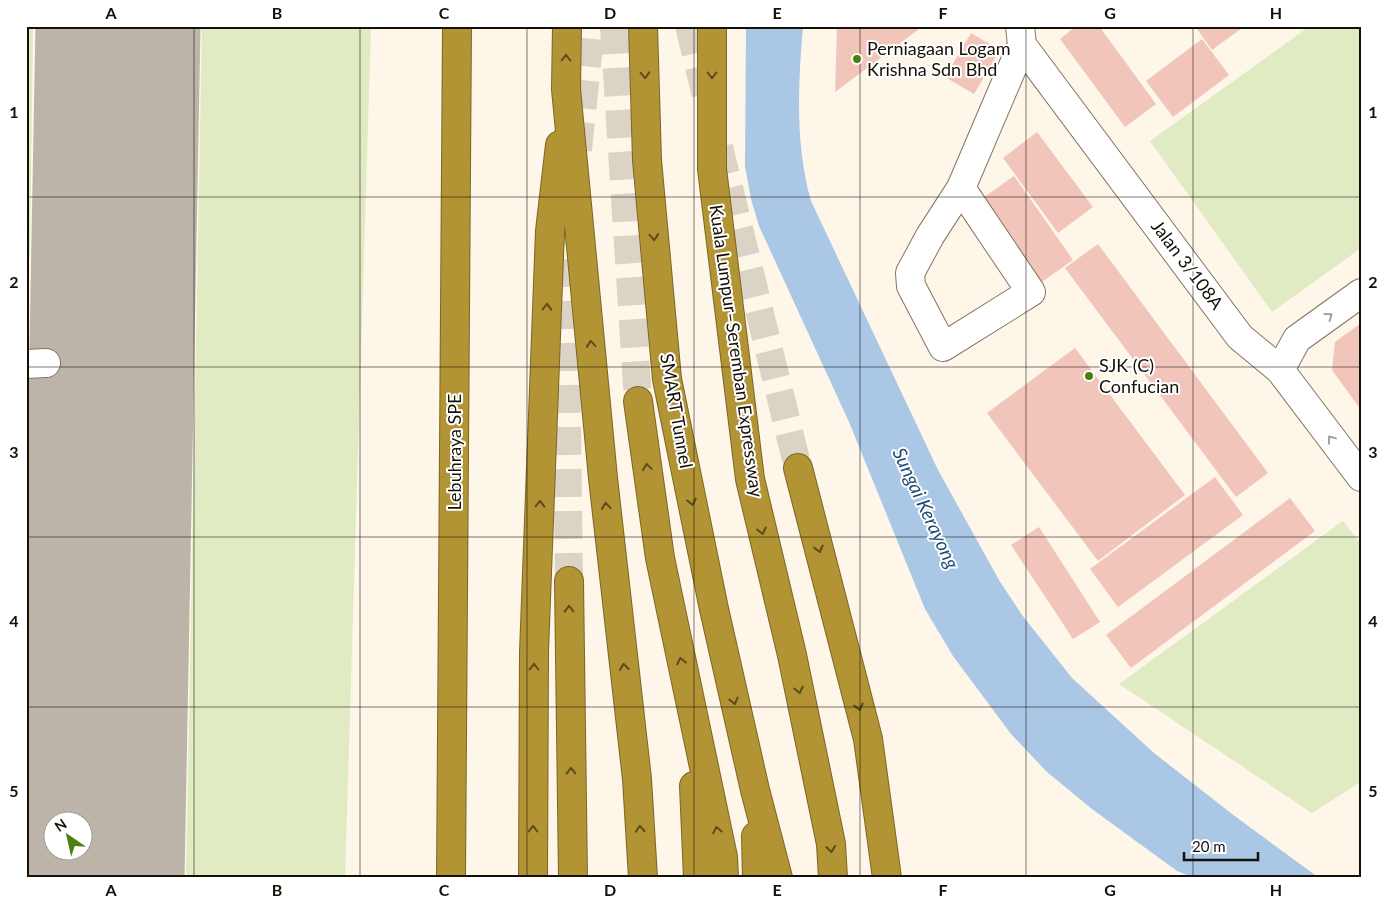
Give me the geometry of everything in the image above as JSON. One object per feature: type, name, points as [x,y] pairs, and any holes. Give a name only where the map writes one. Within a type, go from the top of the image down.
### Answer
[{"type":"highway","name":"Lebuhraya SPE","points":[[434,878],[440,26]]},
{"type":"highway","name":"Lebuhraya SPE","points":[[451,878],[457,26]]},
{"type":"highway","points":[[533,878],[534,652],[550,231],[566,90],[567,26]]},
{"type":"highway","name":"SMART Tunnel","points":[[643,26],[647,160],[667,379],[714,609],[755,790],[778,878]]},
{"type":"highway","name":"Kuala Lumpur–Seremban Expressway","points":[[712,26],[712,170],[750,480],[794,664],[831,844],[833,878]]},
{"type":"highway","points":[[566,90],[603,478],[637,779],[643,878]]},
{"type":"highway","name":"SMART Tunnel","points":[[638,401],[660,558],[690,709],[723,858],[724,878]]},
{"type":"highway","points":[[798,468],[868,739],[887,878]]},
{"type":"highway","points":[[568,581],[573,878]]},
{"type":"highway","name":"SMART Tunnel","points":[[690,709],[698,878]]},
{"type":"highway","name":"SMART Tunnel","points":[[755,790],[757,878]]},
{"type":"street","points":[[961,188],[1031,292],[943,347],[911,286],[910,274],[930,236],[961,188],[1021,36]]},
{"type":"street","name":"Jalan 3/108A","points":[[1021,36],[1240,337],[1280,370],[1361,478]]},
{"type":"street","points":[[1280,370],[1297,339],[1361,293]]},
{"type":"green space","points":[[26,26],[33,26],[30,257],[26,263]]},
{"type":"green space","points":[[202,26],[371,26],[345,878],[186,878]]},
{"type":"green space","points":[[1310,26],[1361,26],[1361,248],[1272,312],[1150,141]]},
{"type":"green space","points":[[26,454],[33,464],[26,820]]},
{"type":"green space","points":[[1343,521],[1361,544],[1361,782],[1312,813],[1119,684]]},
{"type":"water","name":"Sungai Kerayong","points":[[746,26],[803,26],[799,92],[800,136],[802,158],[811,201],[938,470],[999,580],[1022,615],[1072,678],[1154,753],[1232,814],[1319,878],[1194,878],[1177,871],[1092,809],[1047,772],[1011,734],[953,656],[925,609],[849,422],[759,226],[751,199],[745,166]]},
{"type":"building","name":"Perniagaan Logam Krishna Sdn Bhd","points":[[837,26],[923,26],[835,92]]},
{"type":"building","points":[[1076,26],[1099,26],[1156,104],[1125,127],[1060,39]]},
{"type":"building","points":[[1195,26],[1245,26],[1212,50]]},
{"type":"building","points":[[971,33],[1000,50],[974,94],[945,77]]},
{"type":"building","points":[[1202,39],[1229,75],[1173,117],[1146,81]]},
{"type":"building","points":[[1037,132],[1093,207],[1058,233],[1003,158]]},
{"type":"building","points":[[1014,176],[1073,260],[1039,284],[980,200]]},
{"type":"building","points":[[1098,244],[1268,473],[1236,497],[1065,268]]},
{"type":"building","points":[[1361,323],[1361,410],[1332,370],[1335,342]]},
{"type":"building","points":[[1075,348],[1185,495],[1098,561],[987,413]]},
{"type":"building","points":[[1215,477],[1243,515],[1118,607],[1090,569]]},
{"type":"building","points":[[1290,498],[1315,531],[1131,668],[1106,635]]},
{"type":"building","points":[[1039,527],[1100,622],[1073,639],[1011,545]]},
{"type":"runway","points":[[102,878],[118,26]]},
{"type":"tunnel","points":[[578,150],[591,26]]},
{"type":"tunnel","points":[[614,26],[638,401]]},
{"type":"tunnel","points":[[689,26],[707,100]]},
{"type":"tunnel","points":[[719,147],[798,468]]},
{"type":"tunnel","points":[[569,581],[565,271],[571,210]]},
{"type":"place","name":"Perniagaan Logam Krishna Sdn Bhd","points":[[857,59]]},
{"type":"place","name":"SJK (C) Confucian","points":[[1089,376]]}]
